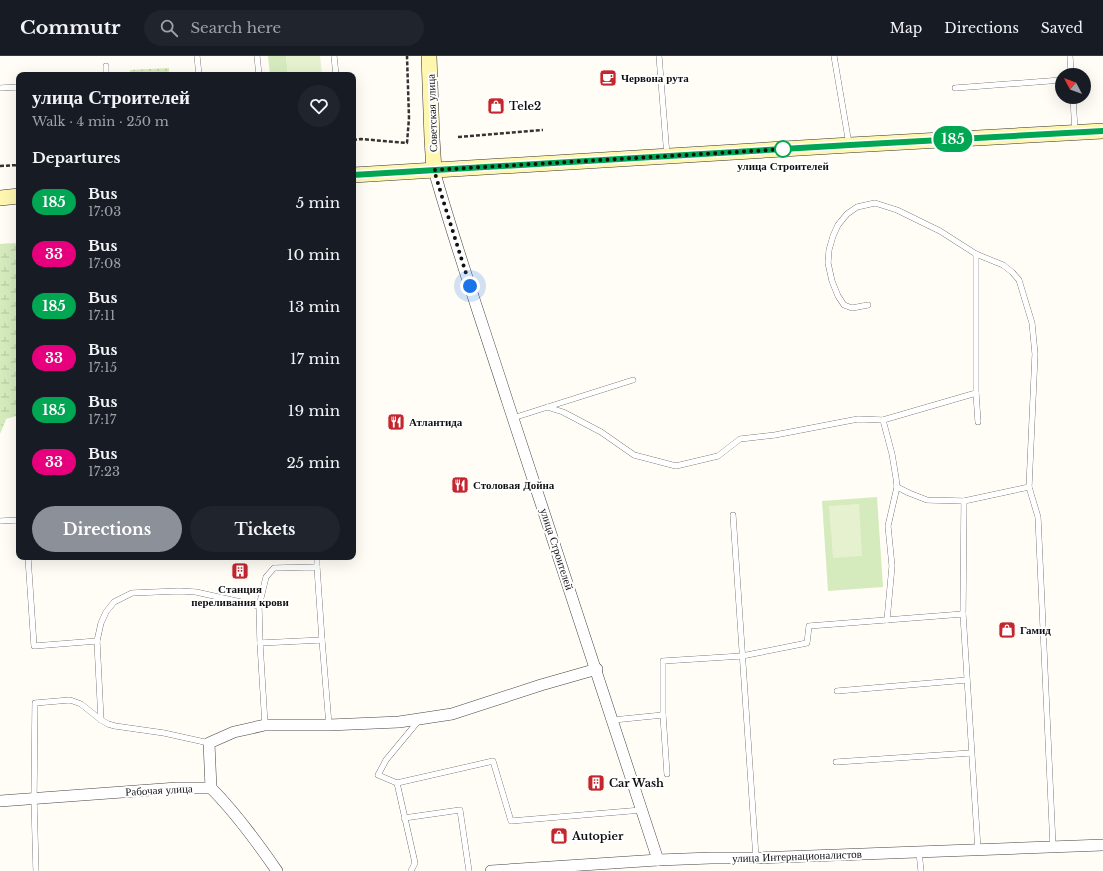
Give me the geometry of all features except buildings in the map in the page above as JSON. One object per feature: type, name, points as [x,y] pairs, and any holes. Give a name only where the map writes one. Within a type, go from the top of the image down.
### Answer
[{"type":"street","name":"Советская улица","points":[[429,56],[434,170]]},
{"type":"street","points":[[356,175],[1103,131]]},
{"type":"street","name":"улица Строителей","points":[[434,170],[513,418],[597,669],[658,860]]},
{"type":"street","points":[[0,198],[16,196]]},
{"type":"street","points":[[277,871],[224,800],[211,788],[209,743],[234,732],[265,725],[329,725],[399,722],[452,714],[541,685],[597,669]]},
{"type":"street","name":"Рабочая улица","points":[[0,801],[177,788],[211,788]]},
{"type":"street","name":"улица Интернационалистов","points":[[491,871],[658,860],[1053,848],[1103,845]]},
{"type":"lane","points":[[197,56],[198,72]]},
{"type":"lane","points":[[258,56],[259,72]]},
{"type":"lane","points":[[334,56],[336,72]]},
{"type":"lane","points":[[658,56],[667,156]]},
{"type":"lane","points":[[834,56],[850,145]]},
{"type":"lane","points":[[1070,56],[1071,68]]},
{"type":"lane","points":[[106,66],[106,72]]},
{"type":"lane","points":[[955,88],[1055,81]]},
{"type":"lane","points":[[0,88],[16,87]]},
{"type":"lane","points":[[1073,104],[1075,132]]},
{"type":"lane","points":[[868,306],[852,308],[844,305],[838,296],[832,281],[828,263],[829,250],[838,225],[847,214],[857,207],[875,203],[897,210],[940,231],[976,254],[1003,265],[1019,280],[1032,323],[1035,354],[1029,487],[1038,517],[1053,848]]},
{"type":"lane","points":[[976,254],[976,393],[978,422]]},
{"type":"lane","points":[[513,418],[633,380]]},
{"type":"lane","points":[[546,407],[563,412],[601,432],[634,454],[676,466],[718,456],[740,439],[775,435],[858,419],[883,420],[976,393]]},
{"type":"lane","points":[[883,420],[892,454],[896,478],[896,487],[888,526],[892,566],[887,620]]},
{"type":"lane","points":[[896,487],[927,500],[964,501],[1029,487]]},
{"type":"lane","points":[[964,501],[963,614],[978,850]]},
{"type":"lane","points":[[733,515],[756,858]]},
{"type":"lane","points":[[0,521],[16,520]]},
{"type":"lane","points":[[28,560],[34,646],[96,641]]},
{"type":"lane","points":[[317,560],[329,725]]},
{"type":"lane","points":[[265,725],[259,606],[266,577],[274,568],[317,567]]},
{"type":"lane","points":[[101,720],[96,641],[106,612],[114,602],[123,596],[132,593],[179,591],[196,592],[259,606]]},
{"type":"lane","points":[[667,774],[663,715],[664,661],[742,656],[807,643],[809,626],[963,614]]},
{"type":"lane","points":[[260,643],[322,640]]},
{"type":"lane","points":[[837,691],[967,680]]},
{"type":"lane","points":[[36,871],[34,799],[35,703],[70,700],[81,704],[108,724],[164,733],[209,743]]},
{"type":"lane","points":[[613,720],[663,715]]},
{"type":"lane","points":[[420,719],[386,760],[378,775],[397,784],[493,761],[511,821],[642,810]]},
{"type":"lane","points":[[836,762],[972,753]]},
{"type":"lane","points":[[397,784],[415,863],[412,871]]},
{"type":"lane","points":[[404,818],[460,810],[469,871]]},
{"type":"lane","points":[[919,852],[921,871]]},
{"type":"path","points":[[356,140],[407,143],[409,118],[407,56]]},
{"type":"path","points":[[458,137],[543,130]]},
{"type":"path","points":[[0,166],[16,165]]},
{"type":"green space","points":[[268,56],[286,56],[288,72],[270,72]]},
{"type":"green space","points":[[286,56],[320,56],[322,72],[288,72]]},
{"type":"green space","points":[[169,68],[169,72],[130,72],[130,70]]},
{"type":"green space","points":[[16,243],[16,416],[6,419],[0,434],[0,244]]},
{"type":"green space","points":[[877,497],[883,587],[828,591],[822,501]]},
{"type":"green space","points":[[859,504],[862,556],[833,558],[829,506]]},
{"type":"bus line","name":"185","points":[[356,175],[1103,131]]},
{"type":"place","name":"Червона рута","points":[[608,78]]},
{"type":"place","name":"Tele2","points":[[496,106]]},
{"type":"place","name":"улица Строителей","points":[[783,149]]},
{"type":"place","name":"Атлантида","points":[[396,422]]},
{"type":"place","name":"Столовая Дойна","points":[[460,485]]},
{"type":"place","name":"Станция переливания крови","points":[[240,571]]},
{"type":"place","name":"Гамид","points":[[1007,630]]},
{"type":"place","name":"Car Wash","points":[[596,783]]},
{"type":"place","name":"Autopier","points":[[559,836]]},
{"type":"route","points":[[470,286],[434,170],[786,149],[783,149]]}]
